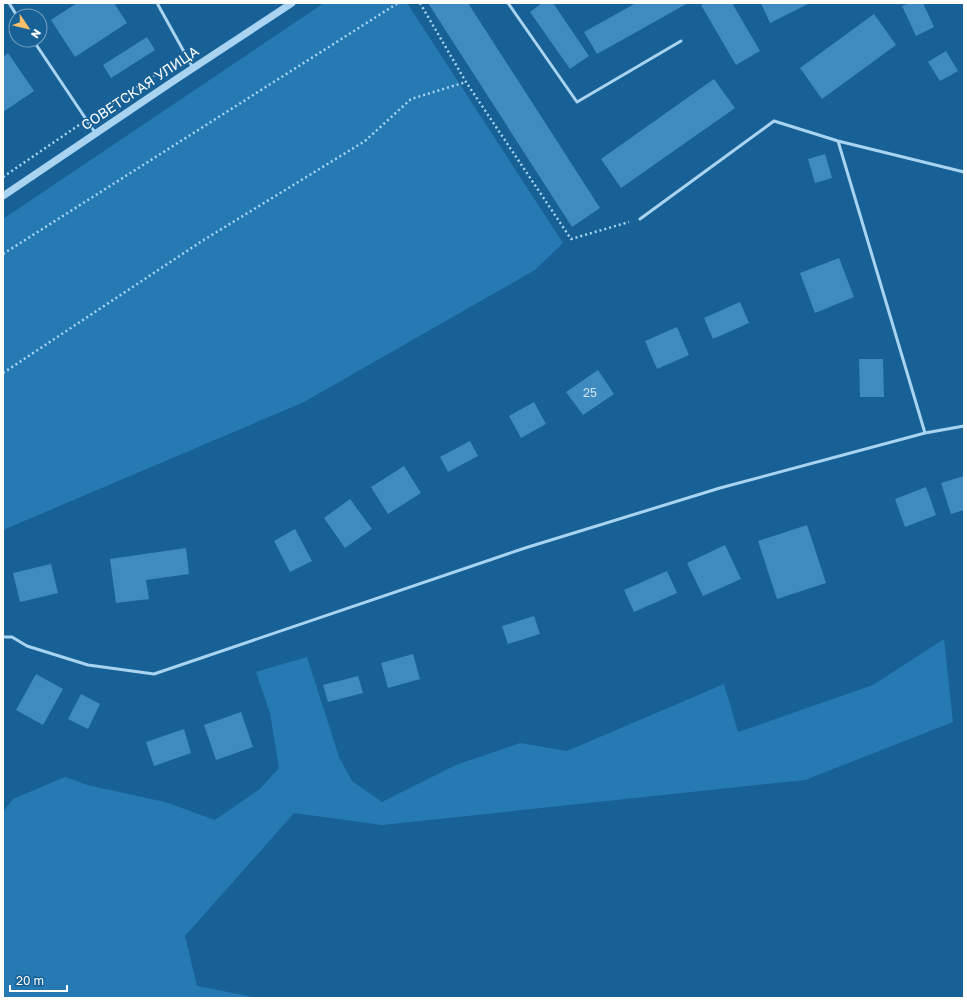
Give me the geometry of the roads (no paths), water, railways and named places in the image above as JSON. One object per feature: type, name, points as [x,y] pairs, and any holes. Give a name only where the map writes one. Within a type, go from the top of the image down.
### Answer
[{"type":"street","name":"СОВЕТСКАЯ УЛИЦА","points":[[3,196],[292,3]]},
{"type":"lane","points":[[157,3],[193,68]]},
{"type":"lane","points":[[508,3],[577,102],[681,41]]},
{"type":"lane","points":[[38,48],[96,134]]},
{"type":"lane","points":[[640,219],[774,121],[838,141],[964,172]]},
{"type":"lane","points":[[838,141],[925,433]]},
{"type":"lane","points":[[3,637],[12,637],[27,646],[88,665],[154,674],[525,548],[720,488],[925,433],[964,426]]}]
